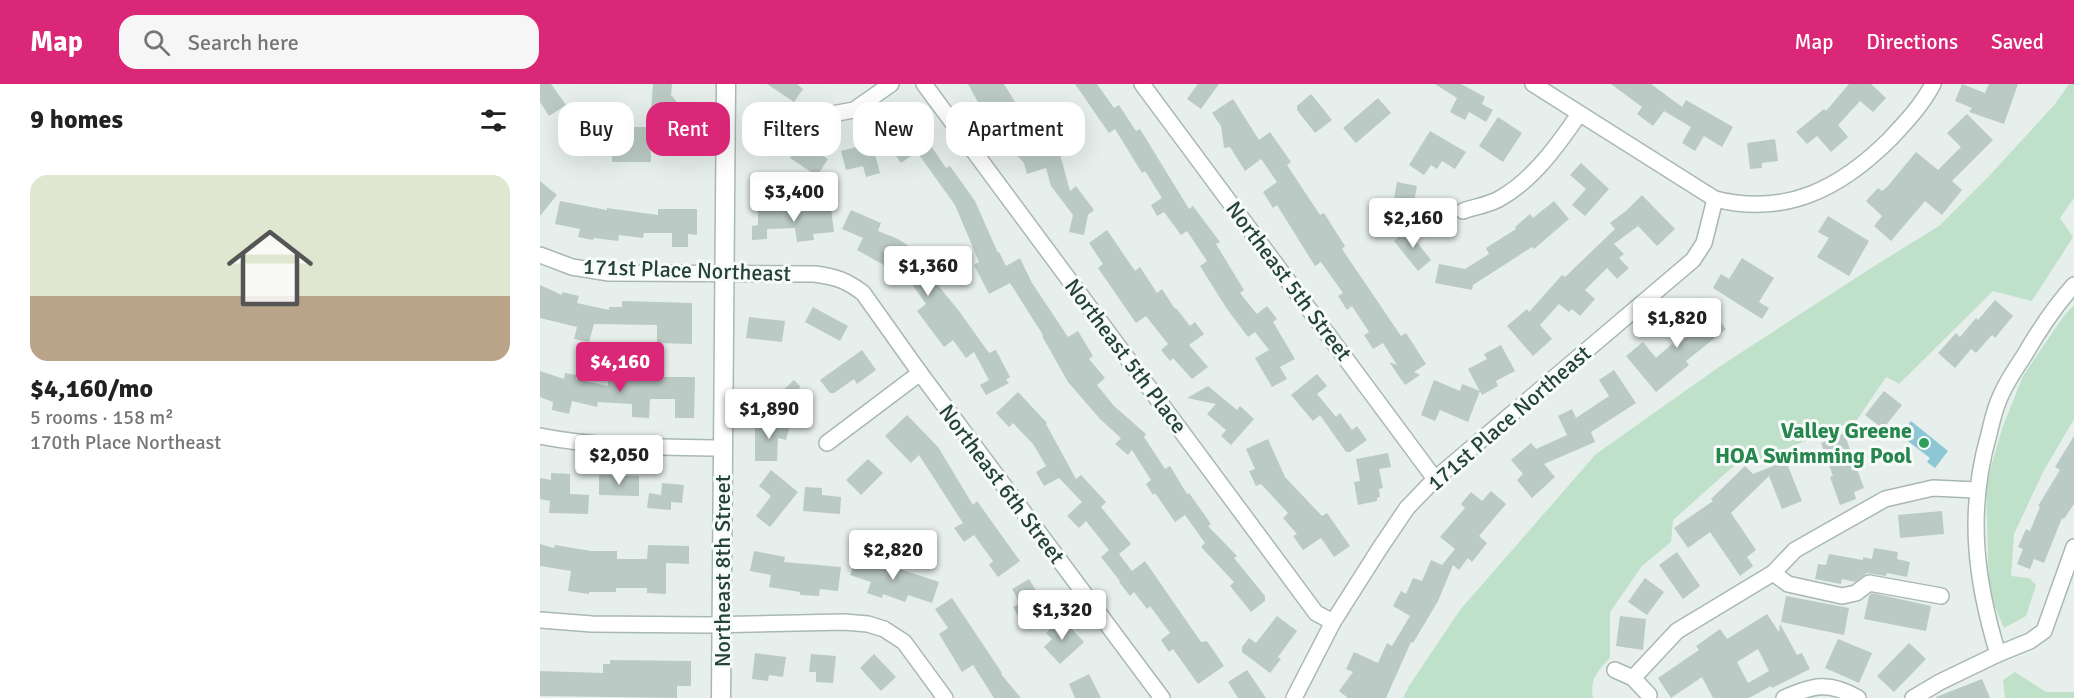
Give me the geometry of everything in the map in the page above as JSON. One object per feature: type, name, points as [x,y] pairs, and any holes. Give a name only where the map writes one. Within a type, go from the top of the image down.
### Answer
[{"type":"street","name":"Northeast 8th Street","points":[[721,698],[726,84]]},
{"type":"street","points":[[841,112],[854,110],[891,84]]},
{"type":"street","name":"Northeast 5th Place","points":[[924,84],[1316,613],[1333,622]]},
{"type":"street","name":"Northeast 5th Street","points":[[1142,84],[1435,479]]},
{"type":"street","points":[[1533,84],[1715,199],[1734,204],[1774,204],[1810,196],[1835,183],[1872,156],[1901,127],[1925,98],[1932,84]]},
{"type":"street","points":[[1463,211],[1498,200],[1515,187],[1541,164],[1579,114]]},
{"type":"street","name":"171st Place Northeast","points":[[1294,698],[1333,622],[1407,508],[1435,479],[1693,260],[1704,243],[1715,199]]},
{"type":"street","name":"171st Place Northeast","points":[[540,255],[572,267],[609,273],[815,274],[836,277]]},
{"type":"street","name":"Northeast 6th Street","points":[[836,277],[863,293],[1162,698]]},
{"type":"street","points":[[1998,654],[1986,617],[1979,579],[1975,532],[1976,490],[1984,449],[2000,396],[2056,305],[2074,285]]},
{"type":"street","points":[[827,443],[920,373]]},
{"type":"street","points":[[540,436],[607,446],[723,448]]},
{"type":"street","points":[[1633,678],[1677,631],[1773,573],[1795,550],[1885,498],[1933,488],[1976,490]]},
{"type":"street","points":[[1914,698],[1998,654],[2030,641],[2044,631],[2074,547]]},
{"type":"street","points":[[1773,573],[1788,584],[1842,596],[1856,593],[1869,583],[1941,596]]},
{"type":"street","points":[[540,620],[592,624],[844,622],[868,624],[884,629],[904,642],[945,698]]},
{"type":"street","points":[[1614,670],[1633,678],[1649,695]]},
{"type":"street","points":[[1784,698],[1804,689],[1826,686],[1848,692],[1858,698]]},
{"type":"green space","points":[[2069,84],[2074,84],[2074,198],[2060,218],[2073,237],[2032,301],[1993,291],[1899,384],[1886,377],[1857,420],[1761,459],[1745,456],[1673,520],[1671,542],[1642,566],[1610,612],[1610,658],[1593,681],[1593,698],[1403,698],[1460,610],[1596,454],[1719,367],[1939,226],[1991,174],[2055,104]]},
{"type":"green space","points":[[2074,305],[2074,419],[2043,472],[2014,534],[2011,576],[2029,578],[2036,585],[2026,616],[2004,628],[1989,593],[1986,484],[2002,429],[2023,376],[2063,317]]},
{"type":"green space","points":[[2015,672],[2046,692],[2074,692],[2074,698],[2005,698],[2003,680]]},
{"type":"water","name":"Valley Greene HOA Swimming Pool","points":[[1911,421],[1948,451],[1935,468],[1927,462],[1930,458],[1900,435]]},
{"type":"building","points":[[540,84],[551,84],[564,102],[558,102],[558,110],[549,116],[540,102]]},
{"type":"building","points":[[653,84],[672,84],[671,95],[677,102],[652,102]]},
{"type":"building","points":[[767,84],[797,84],[803,89],[794,102]]},
{"type":"building","points":[[968,84],[1004,84],[1015,102],[978,102]]},
{"type":"building","points":[[1075,84],[1097,84],[1114,108],[1119,105],[1136,131],[1140,129],[1189,209],[1193,206],[1220,242],[1216,244],[1244,290],[1240,293],[1257,314],[1267,306],[1277,319],[1273,322],[1295,359],[1280,367],[1287,379],[1272,387],[1255,358],[1269,350],[1255,332],[1248,337],[1227,309],[1200,266],[1207,261],[1187,231],[1181,235],[1164,212],[1157,216],[1151,205],[1162,198],[1145,171],[1142,173],[1115,129],[1109,133]]},
{"type":"building","points":[[1198,84],[1219,84],[1201,109],[1187,99]]},
{"type":"building","points":[[1435,84],[1461,84],[1485,97],[1482,104],[1493,110],[1486,122],[1469,112],[1465,120],[1450,112],[1457,98]]},
{"type":"building","points":[[1611,84],[1651,84],[1682,107],[1686,100],[1733,127],[1722,147],[1704,136],[1695,151],[1682,143],[1691,127],[1664,111],[1653,126],[1637,114],[1642,107]]},
{"type":"building","points":[[1849,84],[1871,84],[1886,98],[1873,112],[1860,101],[1838,125],[1848,137],[1831,152],[1817,136],[1807,144],[1796,132],[1824,109],[1826,111]]},
{"type":"building","points":[[1962,84],[1985,93],[1989,84],[2018,84],[2004,124],[1969,112],[1972,108],[1955,101]]},
{"type":"building","points":[[1311,94],[1332,120],[1315,133],[1297,110],[1297,106]]},
{"type":"building","points":[[1378,98],[1391,113],[1356,143],[1343,128]]},
{"type":"building","points":[[1233,99],[1259,140],[1270,132],[1291,162],[1287,165],[1320,215],[1324,213],[1345,246],[1342,249],[1401,336],[1406,333],[1426,364],[1414,372],[1420,375],[1405,385],[1389,362],[1397,365],[1383,343],[1373,349],[1364,335],[1369,332],[1352,306],[1347,310],[1338,296],[1343,293],[1321,262],[1315,266],[1277,205],[1273,208],[1263,192],[1277,182],[1261,159],[1245,171],[1230,147],[1224,148],[1221,126],[1212,113]]},
{"type":"building","points":[[1967,114],[1993,140],[1952,181],[1962,190],[1942,215],[1925,201],[1891,241],[1874,226],[1882,216],[1866,201],[1878,188],[1882,191],[1887,187],[1916,152],[1938,170],[1961,147],[1947,133]]},
{"type":"building","points":[[1498,117],[1522,133],[1503,162],[1479,146]]},
{"type":"building","points":[[634,127],[646,127],[646,156],[651,156],[651,162],[612,162],[612,156],[634,156]]},
{"type":"building","points":[[1430,131],[1466,152],[1455,169],[1442,161],[1437,169],[1431,165],[1424,175],[1409,165]]},
{"type":"building","points":[[1775,139],[1778,161],[1762,163],[1762,168],[1750,169],[1747,143]]},
{"type":"building","points":[[853,148],[853,156],[875,156],[880,173],[866,177],[863,166],[846,170],[841,151]]},
{"type":"building","points":[[934,150],[946,168],[950,166],[975,201],[1006,266],[1020,258],[1032,283],[1068,337],[1078,331],[1093,356],[1089,359],[1105,378],[1097,385],[1114,406],[1146,434],[1144,437],[1165,469],[1170,466],[1187,494],[1189,493],[1211,524],[1208,526],[1237,556],[1234,558],[1265,596],[1265,601],[1251,612],[1230,586],[1234,582],[1201,547],[1205,543],[1185,515],[1175,522],[1146,484],[1151,480],[1132,450],[1128,455],[1115,444],[1121,438],[1100,419],[1068,382],[1043,335],[1010,283],[989,294],[974,265],[979,262],[955,205],[920,156],[934,156]]},
{"type":"building","points":[[791,156],[824,156],[828,159],[817,176],[790,158]]},
{"type":"building","points":[[896,156],[911,156],[901,163]]},
{"type":"building","points":[[1017,156],[1060,156],[1070,191],[1076,186],[1094,210],[1088,215],[1084,235],[1069,232],[1073,215],[1051,186],[1046,168],[1027,174],[1024,163]]},
{"type":"building","points":[[1581,163],[1609,189],[1585,216],[1572,205],[1586,189],[1570,175]]},
{"type":"building","points":[[540,181],[557,195],[540,216]]},
{"type":"building","points":[[1397,182],[1417,186],[1411,218],[1391,215]]},
{"type":"building","points":[[1642,195],[1675,229],[1657,246],[1638,226],[1614,244],[1624,254],[1619,258],[1629,268],[1617,279],[1607,268],[1585,290],[1595,299],[1580,316],[1572,309],[1569,312],[1559,304],[1540,325],[1552,339],[1533,356],[1507,326],[1527,309],[1529,312],[1562,275],[1565,277],[1615,229],[1610,223]]},
{"type":"building","points":[[560,201],[607,210],[607,208],[658,215],[658,209],[697,209],[697,235],[688,234],[688,247],[672,247],[672,233],[644,233],[643,238],[619,235],[618,241],[578,237],[580,229],[555,224]]},
{"type":"building","points":[[1554,201],[1569,219],[1534,249],[1532,247],[1473,285],[1472,290],[1435,283],[1439,264],[1465,269],[1489,254],[1486,248],[1516,229],[1515,227],[1530,214],[1533,218]]},
{"type":"building","points":[[774,207],[774,210],[789,209],[789,213],[831,208],[834,232],[813,234],[814,240],[797,242],[795,228],[767,229],[767,239],[752,240],[752,226],[758,225],[758,208]]},
{"type":"building","points":[[851,210],[881,223],[878,231],[898,239],[928,259],[923,267],[989,353],[996,350],[1010,377],[1006,380],[1009,383],[986,395],[980,385],[989,380],[974,352],[966,358],[953,340],[944,347],[917,311],[926,304],[913,286],[919,281],[894,264],[891,269],[857,250],[863,238],[842,229]]},
{"type":"building","points":[[1828,216],[1869,241],[1849,276],[1817,257],[1829,238],[1818,232]]},
{"type":"building","points":[[1411,227],[1420,237],[1416,241],[1431,260],[1418,271],[1394,241]]},
{"type":"building","points":[[1107,230],[1135,271],[1140,267],[1157,293],[1162,289],[1190,326],[1195,322],[1204,334],[1189,345],[1208,367],[1192,379],[1173,358],[1170,361],[1161,350],[1168,344],[1146,316],[1136,323],[1098,268],[1103,264],[1089,243]]},
{"type":"building","points":[[1742,258],[1774,278],[1759,302],[1769,308],[1762,319],[1713,288],[1721,274],[1729,279]]},
{"type":"building","points":[[540,285],[562,295],[562,292],[579,296],[577,303],[609,310],[609,307],[622,307],[622,301],[692,303],[692,344],[657,343],[657,325],[594,324],[589,342],[574,339],[577,327],[540,318]]},
{"type":"building","points":[[1702,297],[1726,329],[1686,361],[1689,365],[1656,392],[1626,356],[1643,342],[1656,358],[1672,344],[1674,347],[1701,326],[1687,309]]},
{"type":"building","points":[[1995,300],[2013,316],[1995,338],[1992,335],[1976,353],[1971,349],[1955,368],[1938,353],[1956,333],[1960,337]]},
{"type":"building","points":[[813,307],[848,326],[840,341],[805,322]]},
{"type":"building","points":[[749,317],[785,321],[782,342],[746,338]]},
{"type":"building","points":[[1501,345],[1515,371],[1496,381],[1498,386],[1482,395],[1468,369],[1487,359],[1484,354]]},
{"type":"building","points":[[862,350],[876,370],[857,384],[854,379],[834,393],[830,393],[820,380]]},
{"type":"building","points":[[1614,370],[1636,403],[1591,432],[1595,442],[1544,464],[1555,477],[1532,498],[1517,480],[1523,474],[1511,460],[1531,443],[1536,449],[1567,435],[1558,416],[1572,409],[1576,418],[1609,396],[1599,380]]},
{"type":"building","points":[[540,371],[564,379],[565,373],[577,375],[576,379],[608,386],[608,379],[655,381],[655,377],[695,377],[694,418],[675,418],[675,399],[650,399],[649,418],[632,417],[632,404],[598,402],[597,407],[572,401],[569,414],[552,410],[553,402],[540,397]]},
{"type":"building","points":[[1317,374],[1327,386],[1317,394],[1336,417],[1340,413],[1352,430],[1357,426],[1367,440],[1350,452],[1346,452],[1320,415],[1313,421],[1291,395]]},
{"type":"building","points":[[794,380],[800,386],[795,407],[785,417],[771,402]]},
{"type":"building","points":[[1434,380],[1460,391],[1462,384],[1480,391],[1468,422],[1440,410],[1435,421],[1421,415]]},
{"type":"building","points":[[1208,386],[1237,410],[1240,406],[1254,419],[1231,445],[1221,436],[1226,430],[1207,414],[1216,404],[1187,398]]},
{"type":"building","points":[[1884,391],[1902,405],[1883,429],[1865,415]]},
{"type":"building","points":[[1018,392],[1047,423],[1076,479],[1081,475],[1106,502],[1101,507],[1131,544],[1119,554],[1132,571],[1145,561],[1201,642],[1207,641],[1224,666],[1198,684],[1173,649],[1169,652],[1161,640],[1170,633],[1150,606],[1147,609],[1134,592],[1130,596],[1101,557],[1109,550],[1086,521],[1079,528],[1067,516],[1082,502],[1059,478],[1044,486],[1036,472],[1046,466],[1033,444],[1013,423],[1009,427],[996,413]]},
{"type":"building","points":[[907,415],[938,447],[973,505],[977,501],[1020,561],[998,577],[989,565],[993,561],[974,535],[964,542],[954,528],[963,523],[919,455],[911,463],[885,436]]},
{"type":"building","points":[[755,422],[790,425],[786,440],[778,438],[777,461],[755,461]]},
{"type":"building","points":[[1844,433],[1864,488],[1854,492],[1856,499],[1840,505],[1830,477],[1833,476],[1821,443]]},
{"type":"building","points":[[2074,436],[2074,504],[2064,519],[2062,518],[2044,563],[2034,559],[2030,569],[2017,564],[2023,549],[2018,547],[2026,529],[2030,531],[2040,507],[2038,506],[2060,470],[2055,467]]},
{"type":"building","points":[[1268,439],[1285,477],[1322,516],[1327,513],[1350,546],[1334,557],[1321,538],[1303,550],[1293,536],[1297,534],[1283,518],[1288,513],[1261,484],[1256,486],[1249,471],[1255,469],[1246,449]]},
{"type":"building","points":[[1388,453],[1391,467],[1379,469],[1383,488],[1379,489],[1380,497],[1377,501],[1358,505],[1354,482],[1360,481],[1356,459]]},
{"type":"building","points":[[868,459],[883,473],[861,495],[846,480]]},
{"type":"building","points":[[1786,461],[1802,501],[1782,509],[1769,476],[1731,513],[1756,550],[1747,557],[1753,566],[1740,576],[1710,532],[1688,548],[1674,528],[1713,501],[1711,499],[1745,466],[1753,474]]},
{"type":"building","points":[[771,470],[798,492],[770,527],[756,516],[771,496],[759,486]]},
{"type":"building","points":[[551,473],[570,474],[570,494],[589,495],[588,514],[549,513],[550,501],[540,499],[540,478],[551,480]]},
{"type":"building","points":[[599,475],[639,476],[639,496],[599,495]]},
{"type":"building","points":[[662,483],[684,485],[682,503],[671,502],[671,510],[647,508],[649,493],[661,495]]},
{"type":"building","points":[[805,487],[822,488],[822,495],[841,497],[840,514],[803,511]]},
{"type":"building","points":[[1491,491],[1506,504],[1479,536],[1487,543],[1472,562],[1468,558],[1459,570],[1453,565],[1438,601],[1413,643],[1411,642],[1386,698],[1348,698],[1339,691],[1353,672],[1346,669],[1354,652],[1378,663],[1387,643],[1392,646],[1410,616],[1393,606],[1401,591],[1406,594],[1413,578],[1422,581],[1431,560],[1442,565],[1455,549],[1440,537],[1465,508],[1461,504],[1471,492],[1482,501]]},
{"type":"building","points":[[1942,511],[1944,534],[1900,538],[1898,515]]},
{"type":"building","points":[[540,544],[554,548],[555,545],[591,551],[617,551],[617,559],[647,559],[648,545],[689,546],[689,564],[666,563],[666,594],[647,593],[647,588],[616,588],[616,592],[589,592],[589,594],[568,591],[571,571],[540,566]]},
{"type":"building","points":[[1874,548],[1898,552],[1897,559],[1910,562],[1907,577],[1887,573],[1886,576],[1867,573],[1855,582],[1842,579],[1841,584],[1815,579],[1818,564],[1826,565],[1829,554],[1863,560],[1863,557],[1872,559]]},
{"type":"building","points":[[754,551],[785,557],[784,562],[841,567],[838,591],[820,589],[819,596],[800,595],[800,592],[769,587],[771,575],[750,571]]},
{"type":"building","points":[[1677,552],[1700,586],[1683,599],[1659,565]]},
{"type":"building","points":[[857,555],[939,582],[932,603],[908,595],[905,602],[883,594],[882,598],[867,593],[871,582],[850,575]]},
{"type":"building","points":[[1645,578],[1664,592],[1647,615],[1628,602]]},
{"type":"building","points":[[1029,579],[1046,607],[1021,621],[1013,607],[1020,603],[1012,589]]},
{"type":"building","points":[[1872,593],[1931,606],[1926,631],[1864,619],[1869,596]]},
{"type":"building","points":[[1786,596],[1849,608],[1844,635],[1781,622]]},
{"type":"building","points":[[952,598],[1001,674],[1021,698],[994,698],[973,665],[962,672],[939,634],[948,628],[935,609]]},
{"type":"building","points":[[1767,614],[1779,632],[1780,624],[1797,655],[1802,653],[1810,669],[1749,698],[1713,698],[1702,677],[1671,698],[1658,678],[1699,650],[1696,646],[1720,629],[1727,639]],"holes":[[[1758,649],[1769,671],[1748,683],[1737,662]]]},
{"type":"building","points":[[1277,616],[1297,631],[1278,657],[1281,659],[1270,673],[1242,652],[1242,647],[1249,638],[1256,643]]},
{"type":"building","points":[[1620,616],[1646,619],[1643,650],[1616,646]]},
{"type":"building","points":[[1061,618],[1084,642],[1060,664],[1044,647],[1052,639],[1046,633]]},
{"type":"building","points":[[1838,639],[1872,653],[1859,683],[1825,668]]},
{"type":"building","points":[[1909,643],[1926,659],[1894,692],[1877,676]]},
{"type":"building","points":[[755,653],[786,657],[783,677],[769,675],[768,681],[752,679]]},
{"type":"building","points":[[811,654],[836,656],[833,683],[816,682],[816,672],[809,672]]},
{"type":"building","points":[[874,654],[896,677],[881,691],[860,668]]},
{"type":"building","points":[[610,660],[691,661],[691,686],[677,686],[677,698],[540,696],[540,671],[603,673],[603,664],[610,664]]},
{"type":"building","points":[[1247,670],[1266,698],[1238,698],[1228,682]]},
{"type":"building","points":[[1089,674],[1101,698],[1075,698],[1069,684]]},
{"type":"building","points":[[1982,679],[1990,698],[1936,698],[1936,697]]},
{"type":"place","name":"Valley Greene HOA Swimming Pool","points":[[1924,443]]}]
